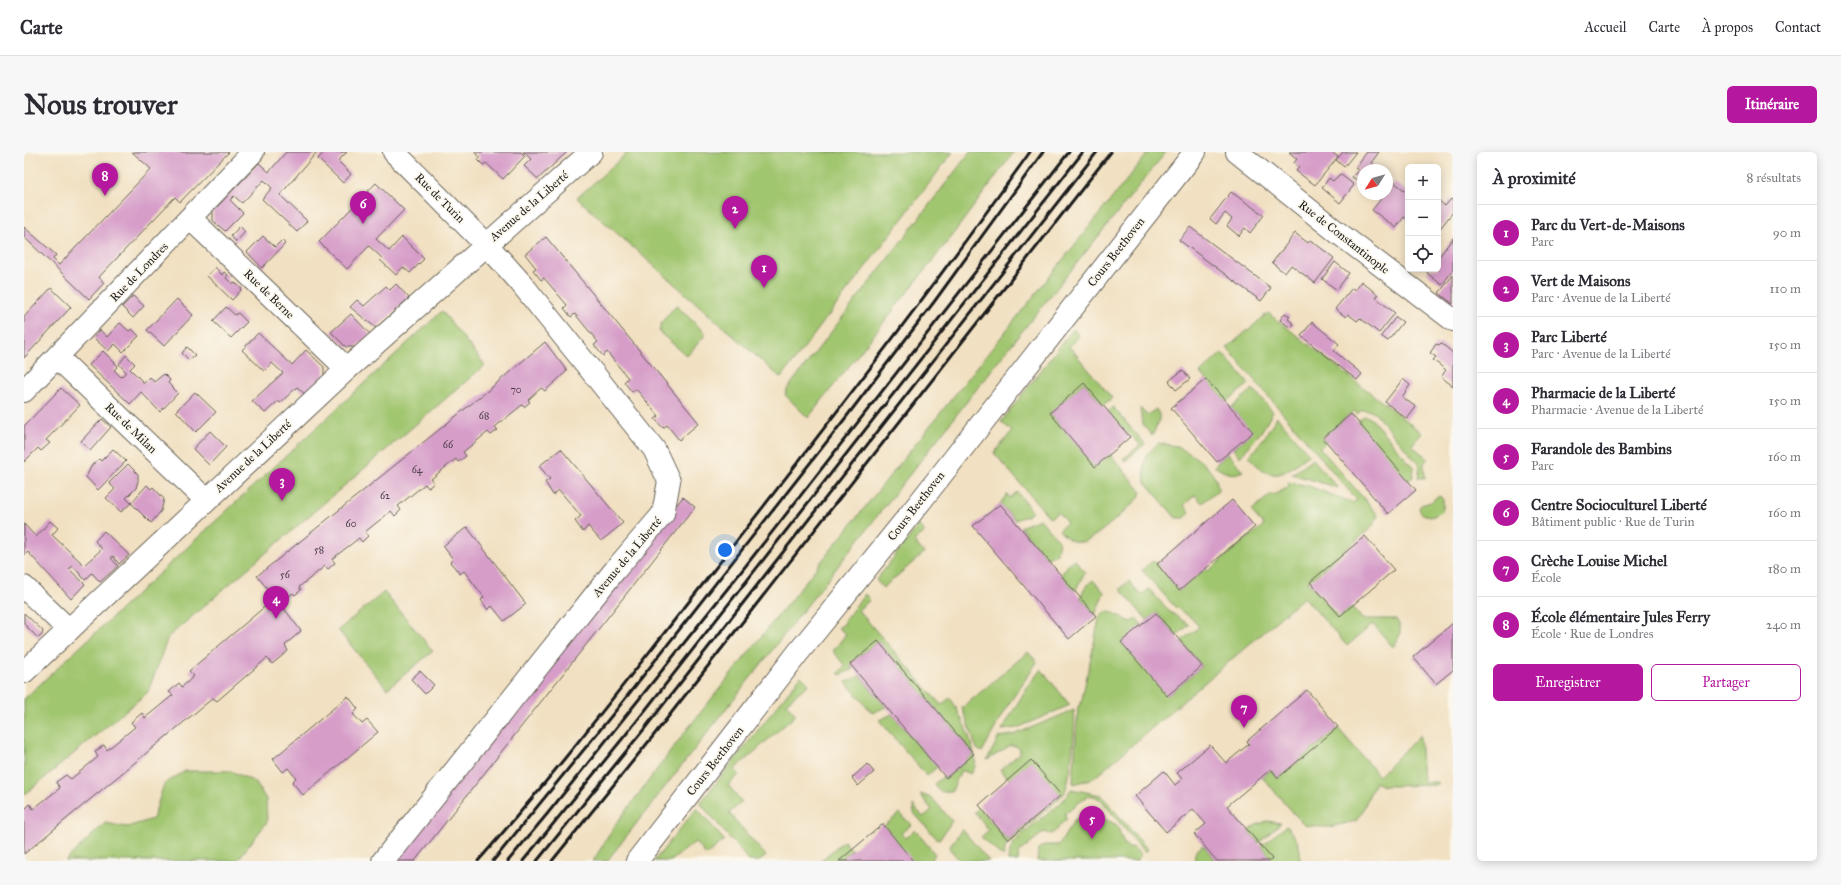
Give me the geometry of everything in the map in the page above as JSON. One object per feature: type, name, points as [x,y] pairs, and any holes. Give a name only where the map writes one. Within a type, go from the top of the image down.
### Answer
[{"type":"street","name":"Rue de Londres","points":[[24,391],[253,152]]},
{"type":"street","name":"Rue de Turin","points":[[394,152],[486,244]]},
{"type":"street","name":"Avenue de la Liberté","points":[[24,672],[347,369],[591,152]]},
{"type":"street","name":"Cours Beethoven","points":[[637,861],[797,654],[916,506],[1195,152]]},
{"type":"street","name":"Rue de Constantinople","points":[[1237,152],[1332,228],[1453,320]]},
{"type":"street","name":"Rue de Berne","points":[[190,218],[347,369]]},
{"type":"street","name":"Avenue de la Liberté","points":[[383,861],[615,570],[663,514],[668,481],[654,449],[521,284],[486,244]]},
{"type":"street","name":"Rue de Milan","points":[[57,357],[206,500]]},
{"type":"street","points":[[24,587],[69,630]]},
{"type":"green space","points":[[628,152],[953,152],[781,378],[577,198]]},
{"type":"green space","points":[[970,152],[1014,152],[948,241],[808,418],[785,395],[788,388]]},
{"type":"green space","points":[[1149,152],[1166,152],[1008,349],[607,861],[593,861],[616,824],[685,732]]},
{"type":"green space","points":[[676,305],[706,334],[687,356],[659,332],[661,323]]},
{"type":"green space","points":[[442,311],[485,365],[168,637],[148,692],[24,795],[24,699]]},
{"type":"green space","points":[[1268,313],[1422,433],[1412,445],[1428,459],[1424,463],[1425,478],[1418,478],[1420,466],[1373,411],[1362,410],[1357,414],[1354,411],[1322,438],[1326,442],[1320,448],[1378,515],[1373,526],[1308,582],[1339,618],[1352,607],[1362,619],[1396,619],[1400,630],[1399,637],[1393,647],[1373,624],[1347,646],[1304,597],[1094,778],[1074,784],[1078,706],[1081,704],[1099,619],[1103,613],[1110,611],[1131,622],[1136,618],[1142,625],[1167,696],[1202,666],[1181,641],[1199,627],[1194,620],[1174,606],[1142,570],[1154,560],[1179,591],[1206,568],[1208,571],[1264,525],[1251,511],[1271,494],[1273,495],[1289,487],[1288,482],[1309,486],[1353,503],[1357,500],[1227,348]]},
{"type":"green space","points":[[1073,329],[1079,336],[1069,346],[1112,398],[1103,405],[1084,383],[1050,413],[1095,466],[1110,454],[1141,491],[1139,498],[1102,531],[1094,537],[1081,542],[1072,540],[1061,533],[1059,530],[1067,523],[1058,512],[1050,518],[994,453],[1012,431],[1001,422]]},
{"type":"green space","points":[[1222,353],[1249,384],[1226,402],[1200,373]]},
{"type":"green space","points":[[1253,389],[1273,412],[1261,432],[1240,457],[1233,449],[1252,432],[1231,408]]},
{"type":"green space","points":[[1113,407],[1145,444],[1125,461],[1123,459],[1140,445],[1129,433],[1127,434],[1108,412]]},
{"type":"green space","points":[[1140,408],[1147,415],[1156,409],[1159,414],[1159,421],[1152,436],[1142,424]]},
{"type":"green space","points":[[1364,416],[1370,417],[1414,468],[1413,477],[1407,481],[1357,422]]},
{"type":"green space","points":[[1277,417],[1309,454],[1285,471],[1279,474],[1273,474],[1266,472],[1249,457],[1266,435]]},
{"type":"green space","points":[[1158,443],[1178,447],[1194,456],[1208,468],[1217,483],[1218,490],[1202,503],[1195,495],[1184,505],[1190,513],[1185,518],[1176,518],[1145,482],[1144,470],[1146,455]]},
{"type":"green space","points":[[1228,453],[1243,471],[1231,474],[1214,466]]},
{"type":"green space","points":[[1313,459],[1338,488],[1292,474]]},
{"type":"green space","points":[[1017,492],[1032,511],[1029,515],[1015,520],[1000,504],[1007,494],[1010,498]]},
{"type":"green space","points":[[1440,496],[1443,500],[1443,509],[1437,515],[1430,517],[1421,513],[1419,508],[1421,505],[1431,502]]},
{"type":"green space","points":[[1040,519],[1059,541],[1057,554],[1047,558],[1020,527]]},
{"type":"green space","points":[[919,525],[925,532],[914,541],[924,553],[883,588],[876,580]]},
{"type":"green space","points":[[1075,560],[1085,572],[1075,591],[1061,575],[1070,562]]},
{"type":"green space","points":[[1093,580],[1104,592],[1095,615],[1080,597],[1087,585]]},
{"type":"green space","points":[[1129,581],[1141,595],[1149,589],[1169,611],[1189,625],[1176,636],[1157,613],[1147,620],[1120,589]]},
{"type":"green space","points":[[384,592],[433,651],[387,689],[338,630]]},
{"type":"green space","points":[[865,594],[870,600],[858,610],[941,705],[950,698],[971,741],[974,753],[878,641],[850,664],[853,669],[840,675],[838,673],[845,666],[833,651],[846,634],[838,628],[845,623],[844,621]]},
{"type":"green space","points":[[1028,652],[1037,662],[1006,708],[982,752],[977,749],[962,708]]},
{"type":"green space","points":[[1041,669],[1070,705],[1017,728],[1002,730],[1026,689]]},
{"type":"green space","points":[[801,676],[809,684],[786,703],[796,715],[735,769],[739,775],[728,785],[742,802],[729,813],[766,856],[760,861],[749,861],[700,803]]},
{"type":"green space","points":[[860,676],[886,707],[872,713],[846,682]]},
{"type":"green space","points":[[1074,710],[1072,753],[1069,777],[1064,794],[1006,845],[1003,857],[981,837],[989,830],[974,812],[978,808],[1008,840],[1060,795],[1009,779],[1000,770],[1019,754],[1020,750],[1016,746],[1011,746],[987,760],[999,737],[1013,735]]},
{"type":"green space","points":[[892,714],[937,767],[927,776],[879,720]]},
{"type":"green space","points":[[1338,728],[1379,776],[1420,735],[1423,782],[1438,782],[1438,785],[1383,786],[1375,782],[1362,812],[1356,821],[1330,827],[1304,825],[1262,777],[1271,770],[1278,778]]},
{"type":"green space","points":[[974,754],[974,769],[971,774],[961,770],[952,791],[940,792],[934,784],[944,776],[946,778]]},
{"type":"green space","points":[[185,771],[231,771],[255,782],[266,799],[267,822],[237,861],[65,861],[105,823],[127,827],[153,819],[164,784]]},
{"type":"green space","points":[[1071,789],[1101,795],[1148,850],[1144,852],[1101,800],[1094,796],[1088,796],[1065,813],[1066,820],[1053,833],[1051,834],[1044,832],[1019,852],[1018,861],[1008,861],[1010,851],[1016,841],[1024,832],[1056,807]]},
{"type":"green space","points":[[920,794],[932,798],[952,821],[940,839],[936,838],[914,813],[913,805],[923,817],[932,810]]},
{"type":"green space","points":[[697,808],[724,840],[706,855],[695,842],[671,861],[654,861]]},
{"type":"green space","points":[[900,813],[911,825],[901,833],[906,838],[915,830],[935,854],[931,861],[912,861],[884,826]]},
{"type":"green space","points":[[1097,815],[1117,825],[1124,844],[1129,848],[1133,847],[1141,855],[1136,861],[1037,861],[1038,849],[1045,845],[1059,845],[1075,819]]},
{"type":"green space","points":[[1267,821],[1281,823],[1259,843],[1248,831],[1256,825]]},
{"type":"green space","points":[[1286,826],[1298,842],[1300,861],[1270,861],[1272,859],[1261,846]]},
{"type":"green space","points":[[962,829],[989,861],[960,861],[949,848]]},
{"type":"green space","points":[[844,841],[852,850],[839,861],[820,861]]},
{"type":"green space","points":[[1203,845],[1217,861],[1195,861],[1196,852]]},
{"type":"building","points":[[132,152],[229,152],[180,202],[175,197],[99,277],[104,283],[89,299],[24,237],[24,227],[56,255],[53,259],[59,265],[151,169]]},
{"type":"building","points":[[286,152],[317,152],[280,195],[307,221],[297,232],[262,199],[272,188],[264,180],[242,203],[234,196],[230,200],[243,213],[225,231],[213,221],[213,211],[259,163],[269,172]]},
{"type":"building","points":[[324,152],[347,152],[338,161],[351,174],[343,183],[318,159]]},
{"type":"building","points":[[474,152],[521,152],[525,156],[503,179],[486,163],[483,165],[478,160],[480,157]]},
{"type":"building","points":[[523,152],[567,152],[538,179],[524,166],[531,159]]},
{"type":"building","points":[[1289,152],[1332,152],[1338,157],[1315,185],[1296,171],[1299,167],[1294,163],[1297,159]]},
{"type":"building","points":[[1343,152],[1356,152],[1344,167],[1336,160]]},
{"type":"building","points":[[1367,152],[1379,152],[1371,163],[1372,164],[1358,164]]},
{"type":"building","points":[[1357,171],[1357,180],[1352,177]]},
{"type":"building","points":[[1340,174],[1354,185],[1340,203],[1322,188],[1329,178],[1333,181]]},
{"type":"building","points":[[1394,182],[1405,191],[1405,218],[1404,217],[1396,228],[1372,210],[1380,200],[1393,200]]},
{"type":"building","points":[[376,183],[404,210],[376,239],[389,251],[402,237],[424,259],[410,273],[403,267],[396,275],[380,260],[382,258],[369,246],[347,269],[319,242]]},
{"type":"building","points":[[1231,192],[1264,215],[1250,233],[1245,228],[1239,236],[1227,226],[1232,219],[1225,213],[1216,224],[1210,219]]},
{"type":"building","points":[[1451,199],[1453,201],[1453,212],[1441,227],[1441,203],[1445,206]]},
{"type":"building","points":[[240,226],[245,232],[236,242],[231,236]]},
{"type":"building","points":[[1190,227],[1271,288],[1261,301],[1179,240]]},
{"type":"building","points":[[1295,233],[1308,243],[1310,240],[1334,258],[1315,283],[1291,265],[1285,273],[1272,263]]},
{"type":"building","points":[[263,236],[275,247],[282,240],[285,244],[262,268],[247,252]]},
{"type":"building","points":[[546,237],[699,423],[679,440],[667,425],[663,428],[655,419],[659,416],[636,389],[632,392],[624,382],[628,378],[607,352],[603,356],[594,345],[598,342],[575,314],[571,317],[564,308],[567,305],[544,278],[541,280],[533,270],[536,268],[525,254]]},
{"type":"building","points":[[1453,238],[1453,270],[1442,285],[1427,273],[1441,272],[1441,254]]},
{"type":"building","points":[[1335,262],[1349,273],[1337,290],[1322,279]]},
{"type":"building","points":[[215,267],[222,275],[224,272],[228,275],[226,278],[232,284],[234,282],[242,289],[232,300],[207,276]]},
{"type":"building","points":[[1453,275],[1453,304],[1439,293]]},
{"type":"building","points":[[1361,281],[1378,295],[1376,298],[1395,313],[1379,333],[1360,318],[1357,321],[1348,314],[1346,317],[1335,309],[1352,288],[1355,290]]},
{"type":"building","points":[[396,284],[409,298],[376,328],[350,307],[357,300],[364,306],[386,286],[390,290]]},
{"type":"building","points":[[51,288],[71,307],[24,358],[24,317]]},
{"type":"building","points":[[133,296],[144,306],[133,318],[122,307]]},
{"type":"building","points":[[177,299],[193,315],[164,346],[147,330]]},
{"type":"building","points":[[226,307],[235,315],[238,313],[247,322],[231,338],[213,321]]},
{"type":"building","points":[[1285,313],[1290,316],[1288,319],[1294,324],[1291,328],[1280,320]]},
{"type":"building","points":[[351,314],[370,334],[356,347],[346,347],[331,332]]},
{"type":"building","points":[[1396,317],[1403,322],[1388,341],[1381,336]]},
{"type":"building","points":[[1312,322],[1339,344],[1334,351],[1362,374],[1357,380],[1301,336]]},
{"type":"building","points":[[120,323],[129,331],[132,329],[139,336],[123,352],[115,344],[108,351],[94,338],[100,330],[107,337]]},
{"type":"building","points":[[258,333],[292,365],[306,350],[324,367],[324,376],[305,394],[297,387],[280,403],[278,401],[265,413],[252,401],[283,373],[272,363],[264,371],[242,350]]},
{"type":"building","points":[[545,342],[567,371],[545,391],[541,388],[528,400],[530,402],[524,407],[522,405],[495,427],[498,430],[491,435],[488,432],[463,452],[466,456],[458,462],[456,459],[431,479],[434,483],[428,488],[425,484],[398,506],[401,510],[395,516],[391,511],[365,532],[368,536],[362,542],[359,538],[332,559],[335,563],[328,569],[325,566],[299,587],[301,590],[295,595],[293,593],[280,603],[301,631],[285,645],[288,651],[272,664],[267,658],[217,701],[213,698],[24,854],[24,810],[30,804],[33,809],[60,788],[56,782],[66,775],[71,779],[98,757],[95,752],[104,745],[107,750],[135,727],[131,722],[142,713],[145,718],[173,695],[169,692],[179,683],[182,687],[194,676],[189,671],[275,598],[257,576],[491,388]]},
{"type":"building","points":[[1441,343],[1453,353],[1453,386],[1441,377],[1446,370],[1433,360],[1436,357],[1430,353],[1436,344],[1439,345]]},
{"type":"building","points":[[187,347],[195,355],[189,360],[182,353]]},
{"type":"building","points":[[103,351],[118,366],[114,370],[121,377],[126,372],[119,364],[126,355],[135,364],[130,369],[144,383],[150,377],[154,382],[164,374],[170,380],[168,383],[178,393],[160,412],[141,392],[130,404],[89,365]]},
{"type":"building","points":[[1183,370],[1190,379],[1176,390],[1169,381]]},
{"type":"building","points":[[1206,379],[1253,432],[1217,462],[1171,408]]},
{"type":"building","points":[[1403,379],[1410,385],[1402,397],[1416,407],[1407,419],[1385,402]]},
{"type":"building","points":[[1084,383],[1130,437],[1095,467],[1050,413]]},
{"type":"building","points":[[61,388],[80,405],[46,440],[50,443],[41,451],[38,448],[24,462],[24,426]]},
{"type":"building","points":[[195,392],[216,412],[196,432],[176,411]]},
{"type":"building","points":[[1351,414],[1416,490],[1388,514],[1323,438]]},
{"type":"building","points":[[102,419],[111,427],[90,451],[81,441]]},
{"type":"building","points":[[210,431],[226,447],[209,465],[193,449]]},
{"type":"building","points":[[113,449],[126,461],[98,490],[86,477],[92,465],[99,459],[101,461]]},
{"type":"building","points":[[561,449],[623,523],[601,541],[588,526],[583,532],[575,521],[581,516],[559,490],[553,495],[545,482],[550,479],[539,466]]},
{"type":"building","points":[[128,464],[138,474],[138,481],[136,488],[126,498],[131,503],[121,512],[106,498],[115,489],[109,483]]},
{"type":"building","points":[[147,485],[151,489],[153,487],[164,499],[161,511],[151,523],[131,503]]},
{"type":"building","points":[[683,497],[695,507],[415,861],[394,861]]},
{"type":"building","points":[[1232,500],[1255,527],[1179,591],[1157,564]]},
{"type":"building","points":[[1000,504],[1096,616],[1069,639],[973,526]]},
{"type":"building","points":[[50,521],[58,528],[52,535],[84,565],[102,549],[95,541],[104,531],[129,555],[119,564],[113,556],[111,558],[118,566],[100,582],[92,573],[85,580],[73,566],[69,569],[85,584],[71,599],[28,552],[24,556],[24,524],[36,537]]},
{"type":"building","points":[[467,527],[526,604],[504,621],[492,606],[488,610],[481,600],[484,597],[464,571],[460,574],[450,562],[453,559],[443,546]]},
{"type":"building","points":[[1365,536],[1394,570],[1340,616],[1310,582]]},
{"type":"building","points":[[24,613],[43,631],[42,635],[38,638],[24,624]]},
{"type":"building","points":[[1156,613],[1202,666],[1167,696],[1121,642]]},
{"type":"building","points":[[1453,623],[1453,670],[1436,684],[1413,657]]},
{"type":"building","points":[[878,641],[974,754],[946,778],[850,664]]},
{"type":"building","points":[[420,671],[434,685],[425,694],[411,679]]},
{"type":"building","points":[[1307,690],[1338,727],[1278,778],[1271,769],[1227,806],[1272,859],[1270,861],[1217,861],[1194,834],[1206,824],[1193,809],[1166,832],[1135,796],[1164,771],[1175,785],[1182,779],[1177,773],[1210,745],[1226,763],[1249,744],[1247,741]]},
{"type":"building","points":[[348,696],[358,709],[353,714],[362,724],[367,720],[378,732],[303,795],[292,782],[296,778],[288,768],[283,772],[273,759]]},
{"type":"building","points":[[1031,760],[1061,795],[1008,840],[979,805]]},
{"type":"building","points":[[867,764],[874,772],[858,786],[852,778]]},
{"type":"building","points":[[883,824],[913,861],[839,861],[852,850]]},
{"type":"railway","points":[[478,861],[564,759],[745,531],[910,316],[1030,152]]},
{"type":"railway","points":[[493,861],[617,709],[847,416],[934,302],[1043,152]]},
{"type":"railway","points":[[508,861],[744,568],[1069,152]]},
{"type":"railway","points":[[523,861],[636,722],[1083,152]]},
{"type":"railway","points":[[537,861],[645,728],[1097,152]]},
{"type":"railway","points":[[552,861],[654,735],[1111,152]]},
{"type":"place","name":"École élémentaire Jules Ferry","points":[[105,196]]},
{"type":"place","name":"Centre Socioculturel Liberté","points":[[363,224]]},
{"type":"place","name":"Vert de Maisons","points":[[735,229]]},
{"type":"place","name":"Parc du Vert-de-Maisons","points":[[764,288]]},
{"type":"place","name":"Parc Liberté","points":[[282,501]]},
{"type":"place","name":"Pharmacie de la Liberté","points":[[276,619]]},
{"type":"place","name":"Crèche Louise Michel","points":[[1244,728]]},
{"type":"place","name":"Farandole des Bambins","points":[[1092,839]]}]
